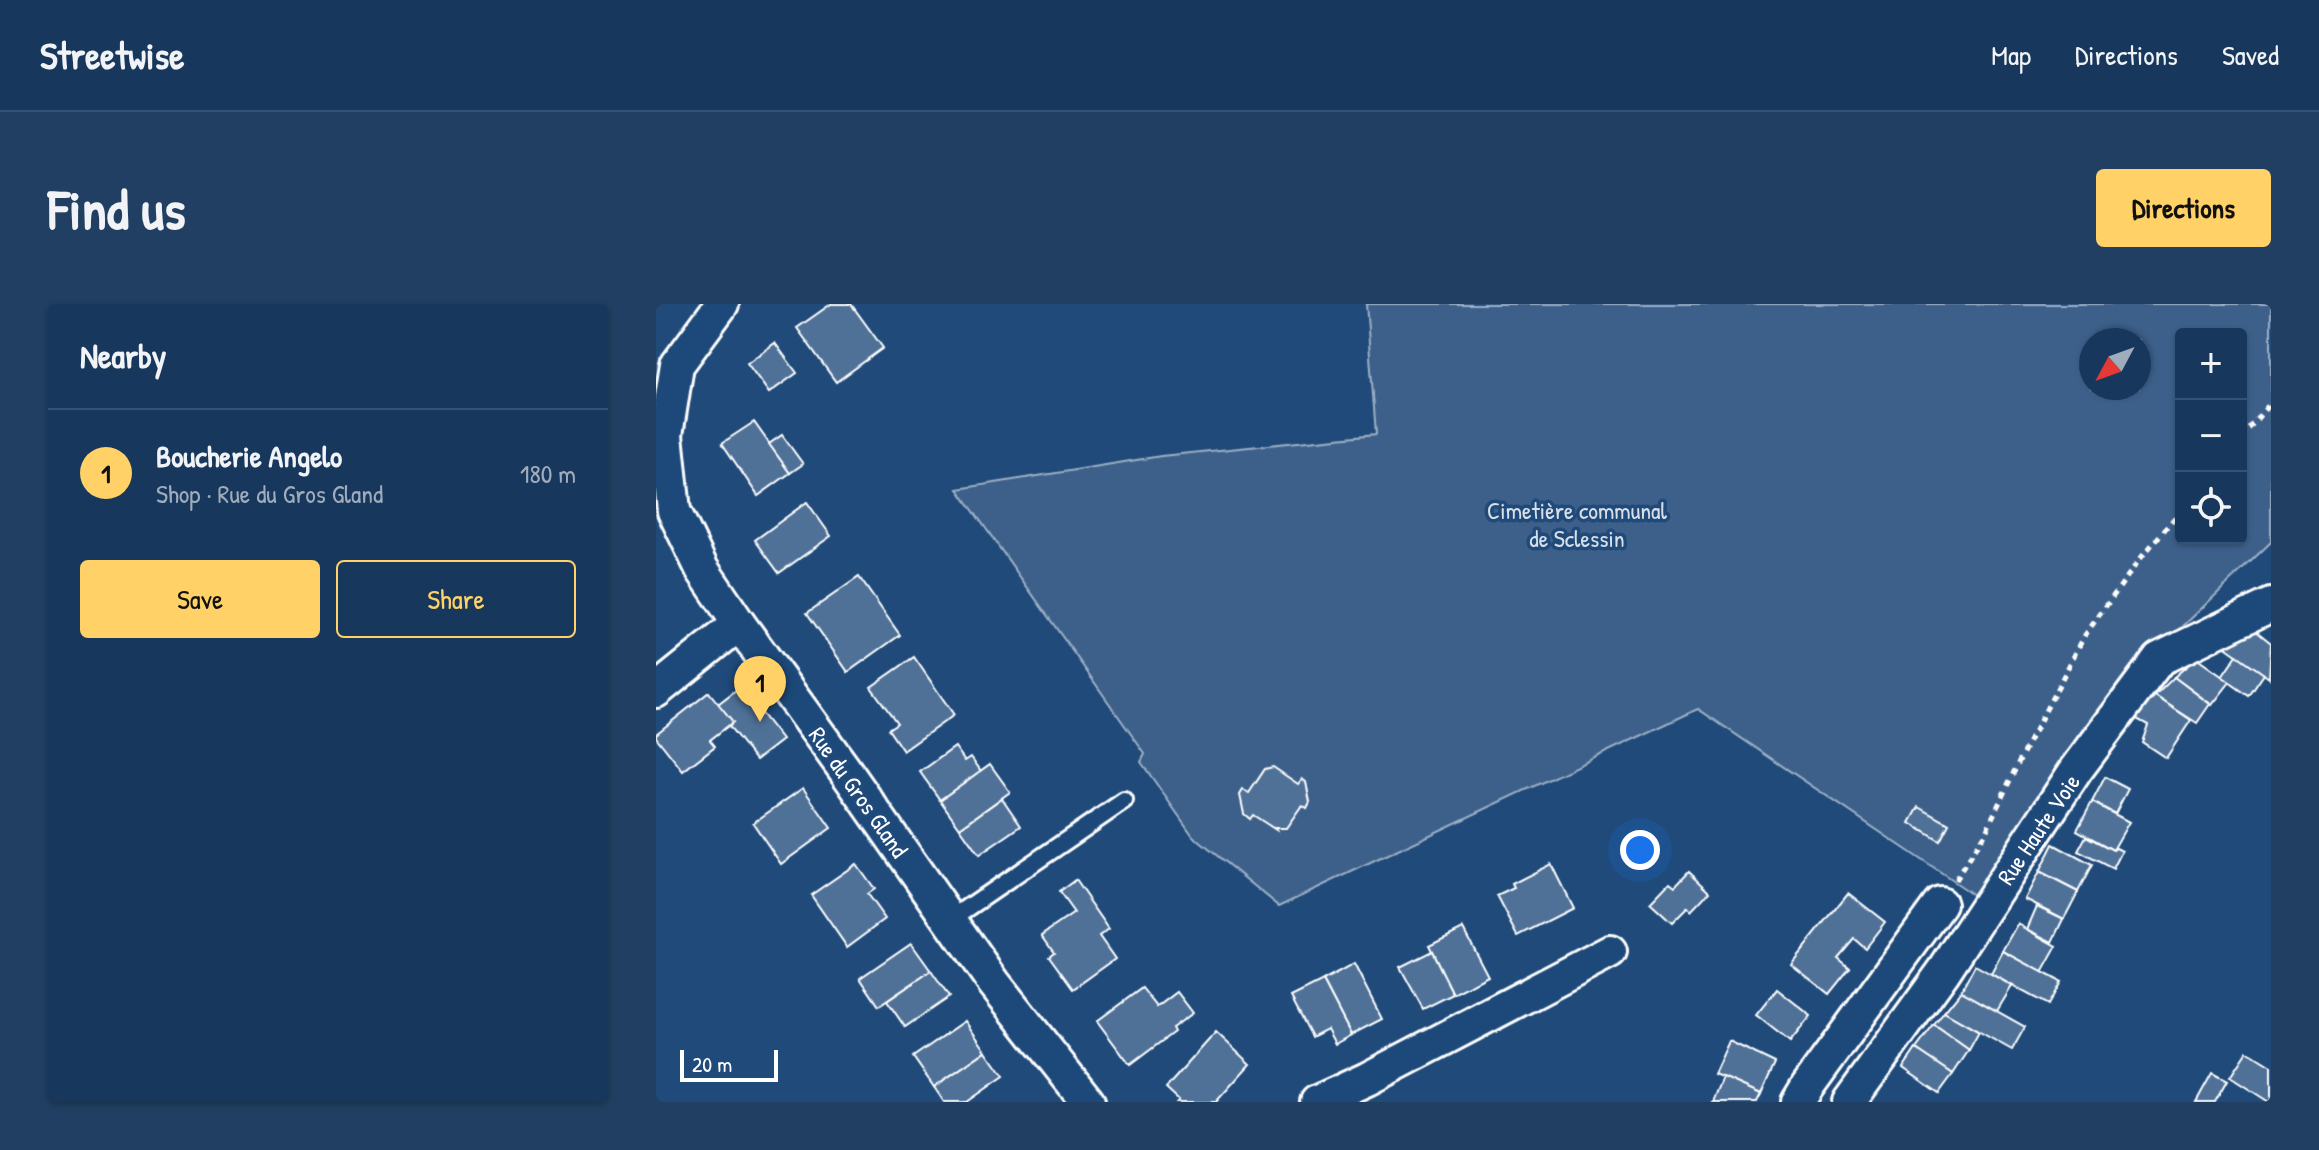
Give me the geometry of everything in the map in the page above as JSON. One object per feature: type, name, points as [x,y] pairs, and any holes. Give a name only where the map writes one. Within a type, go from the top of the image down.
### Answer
[{"type":"street","name":"Rue du Gros Gland","points":[[709,312],[677,365],[666,435],[674,511],[702,569],[739,624],[994,983],[1088,1102]]},
{"type":"street","name":"Rue Haute Voie","points":[[1849,1102],[1944,971],[2076,770],[2159,659],[2271,605]]},
{"type":"street","points":[[656,691],[739,624]]},
{"type":"street","points":[[1798,1102],[1940,904]]},
{"type":"street","points":[[1317,1102],[1610,952]]},
{"type":"lane","points":[[950,920],[1124,801]]},
{"type":"path","points":[[2247,431],[2271,402]]},
{"type":"path","points":[[1940,904],[1986,831],[2085,635],[2140,559],[2175,517]]},
{"type":"green space","name":"Cimetière communal de Sclessin","points":[[1366,304],[2271,304],[2271,542],[2153,655],[1979,899],[1698,709],[1279,906],[1193,836],[1141,762],[1145,754],[958,489],[1161,456],[1376,434]]},
{"type":"building","points":[[831,304],[851,304],[883,348],[836,382],[797,328]]},
{"type":"building","points":[[775,343],[797,373],[769,393],[747,363]]},
{"type":"building","points":[[754,422],[790,473],[758,496],[722,443]]},
{"type":"building","points":[[782,435],[803,464],[790,473],[769,444]]},
{"type":"building","points":[[807,502],[831,536],[779,573],[755,540]]},
{"type":"building","points":[[859,577],[900,635],[848,672],[807,613]]},
{"type":"building","points":[[2255,630],[2271,643],[2269,678],[2224,646]]},
{"type":"building","points":[[2237,655],[2264,674],[2249,696],[2222,677]]},
{"type":"building","points":[[914,657],[954,715],[903,751],[888,729],[897,723],[871,687]]},
{"type":"building","points":[[2196,658],[2230,682],[2212,705],[2174,677]]},
{"type":"building","points":[[2174,677],[2210,704],[2197,723],[2155,696]]},
{"type":"building","points":[[740,687],[782,740],[756,760],[729,726],[733,722],[718,704]]},
{"type":"building","points":[[709,692],[733,722],[710,740],[715,746],[683,771],[656,734]]},
{"type":"building","points":[[2155,696],[2191,720],[2166,758],[2142,742],[2148,725],[2133,717]]},
{"type":"building","points":[[955,747],[965,761],[971,757],[981,771],[940,800],[920,772]]},
{"type":"building","points":[[990,764],[1010,792],[960,828],[940,800]]},
{"type":"building","points":[[1273,767],[1298,784],[1302,779],[1306,782],[1310,802],[1307,808],[1302,805],[1286,828],[1276,830],[1253,815],[1250,819],[1244,814],[1240,795],[1243,790],[1249,793],[1265,769]]},
{"type":"building","points":[[2105,777],[2128,789],[2115,814],[2092,802]]},
{"type":"building","points":[[803,788],[831,828],[781,864],[753,823]]},
{"type":"building","points":[[1002,798],[1021,826],[979,855],[960,828]]},
{"type":"building","points":[[2092,802],[2129,822],[2113,850],[2077,830]]},
{"type":"building","points":[[1919,807],[1949,824],[1940,841],[1910,823]]},
{"type":"building","points":[[2086,836],[2113,850],[2122,851],[2113,869],[2078,851]]},
{"type":"building","points":[[2053,844],[2092,865],[2078,892],[2039,872]]},
{"type":"building","points":[[856,864],[874,889],[867,894],[885,919],[847,947],[811,895]]},
{"type":"building","points":[[1551,864],[1573,908],[1518,936],[1497,896],[1514,888],[1512,884]]},
{"type":"building","points":[[1689,871],[1710,891],[1691,911],[1688,907],[1672,923],[1650,903],[1670,882],[1675,886]]},
{"type":"building","points":[[2039,872],[2078,892],[2064,919],[2025,899]]},
{"type":"building","points":[[1075,880],[1109,929],[1099,936],[1115,959],[1073,989],[1049,956],[1054,952],[1042,935],[1074,913],[1059,892]]},
{"type":"building","points":[[1848,893],[1885,922],[1865,948],[1854,939],[1838,958],[1850,968],[1829,994],[1791,964]]},
{"type":"building","points":[[2037,906],[2064,919],[2053,942],[2027,929]]},
{"type":"building","points":[[2018,924],[2057,946],[2042,973],[2003,951]]},
{"type":"building","points":[[1463,928],[1488,976],[1453,994],[1429,945]]},
{"type":"building","points":[[911,943],[931,971],[879,1006],[860,978]]},
{"type":"building","points":[[1432,951],[1453,994],[1423,1009],[1400,967]]},
{"type":"building","points":[[2003,951],[2061,982],[2048,1005],[1991,974]]},
{"type":"building","points":[[1354,964],[1382,1019],[1351,1035],[1323,981]]},
{"type":"building","points":[[1975,965],[2012,986],[1997,1011],[1961,991]]},
{"type":"building","points":[[931,971],[949,997],[905,1027],[887,1001]]},
{"type":"building","points":[[1323,981],[1351,1035],[1335,1044],[1327,1029],[1312,1037],[1291,997]]},
{"type":"building","points":[[1142,988],[1157,1007],[1177,992],[1193,1013],[1172,1028],[1174,1032],[1130,1065],[1097,1021]]},
{"type":"building","points":[[1777,989],[1811,1016],[1790,1042],[1756,1015]]},
{"type":"building","points":[[1961,991],[2025,1027],[2012,1050],[1944,1012]]},
{"type":"building","points":[[1944,1012],[1979,1032],[1969,1050],[1934,1025]]},
{"type":"building","points":[[965,1021],[986,1051],[934,1087],[913,1057]]},
{"type":"building","points":[[1934,1025],[1969,1050],[1953,1074],[1916,1049]]},
{"type":"building","points":[[1216,1032],[1250,1064],[1216,1102],[1177,1102],[1179,1100],[1166,1088]]},
{"type":"building","points":[[1729,1041],[1775,1063],[1761,1094],[1714,1074]]},
{"type":"building","points":[[1916,1049],[1953,1074],[1939,1093],[1903,1068]]},
{"type":"building","points":[[986,1051],[1004,1076],[967,1102],[944,1102],[934,1087]]},
{"type":"building","points":[[2247,1051],[2271,1066],[2269,1102],[2230,1077]]},
{"type":"building","points":[[2212,1073],[2227,1081],[2215,1102],[2196,1102]]},
{"type":"building","points":[[1723,1077],[1761,1094],[1757,1102],[1713,1102]]},
{"type":"place","name":"Boucherie Angelo","points":[[760,722]]}]
